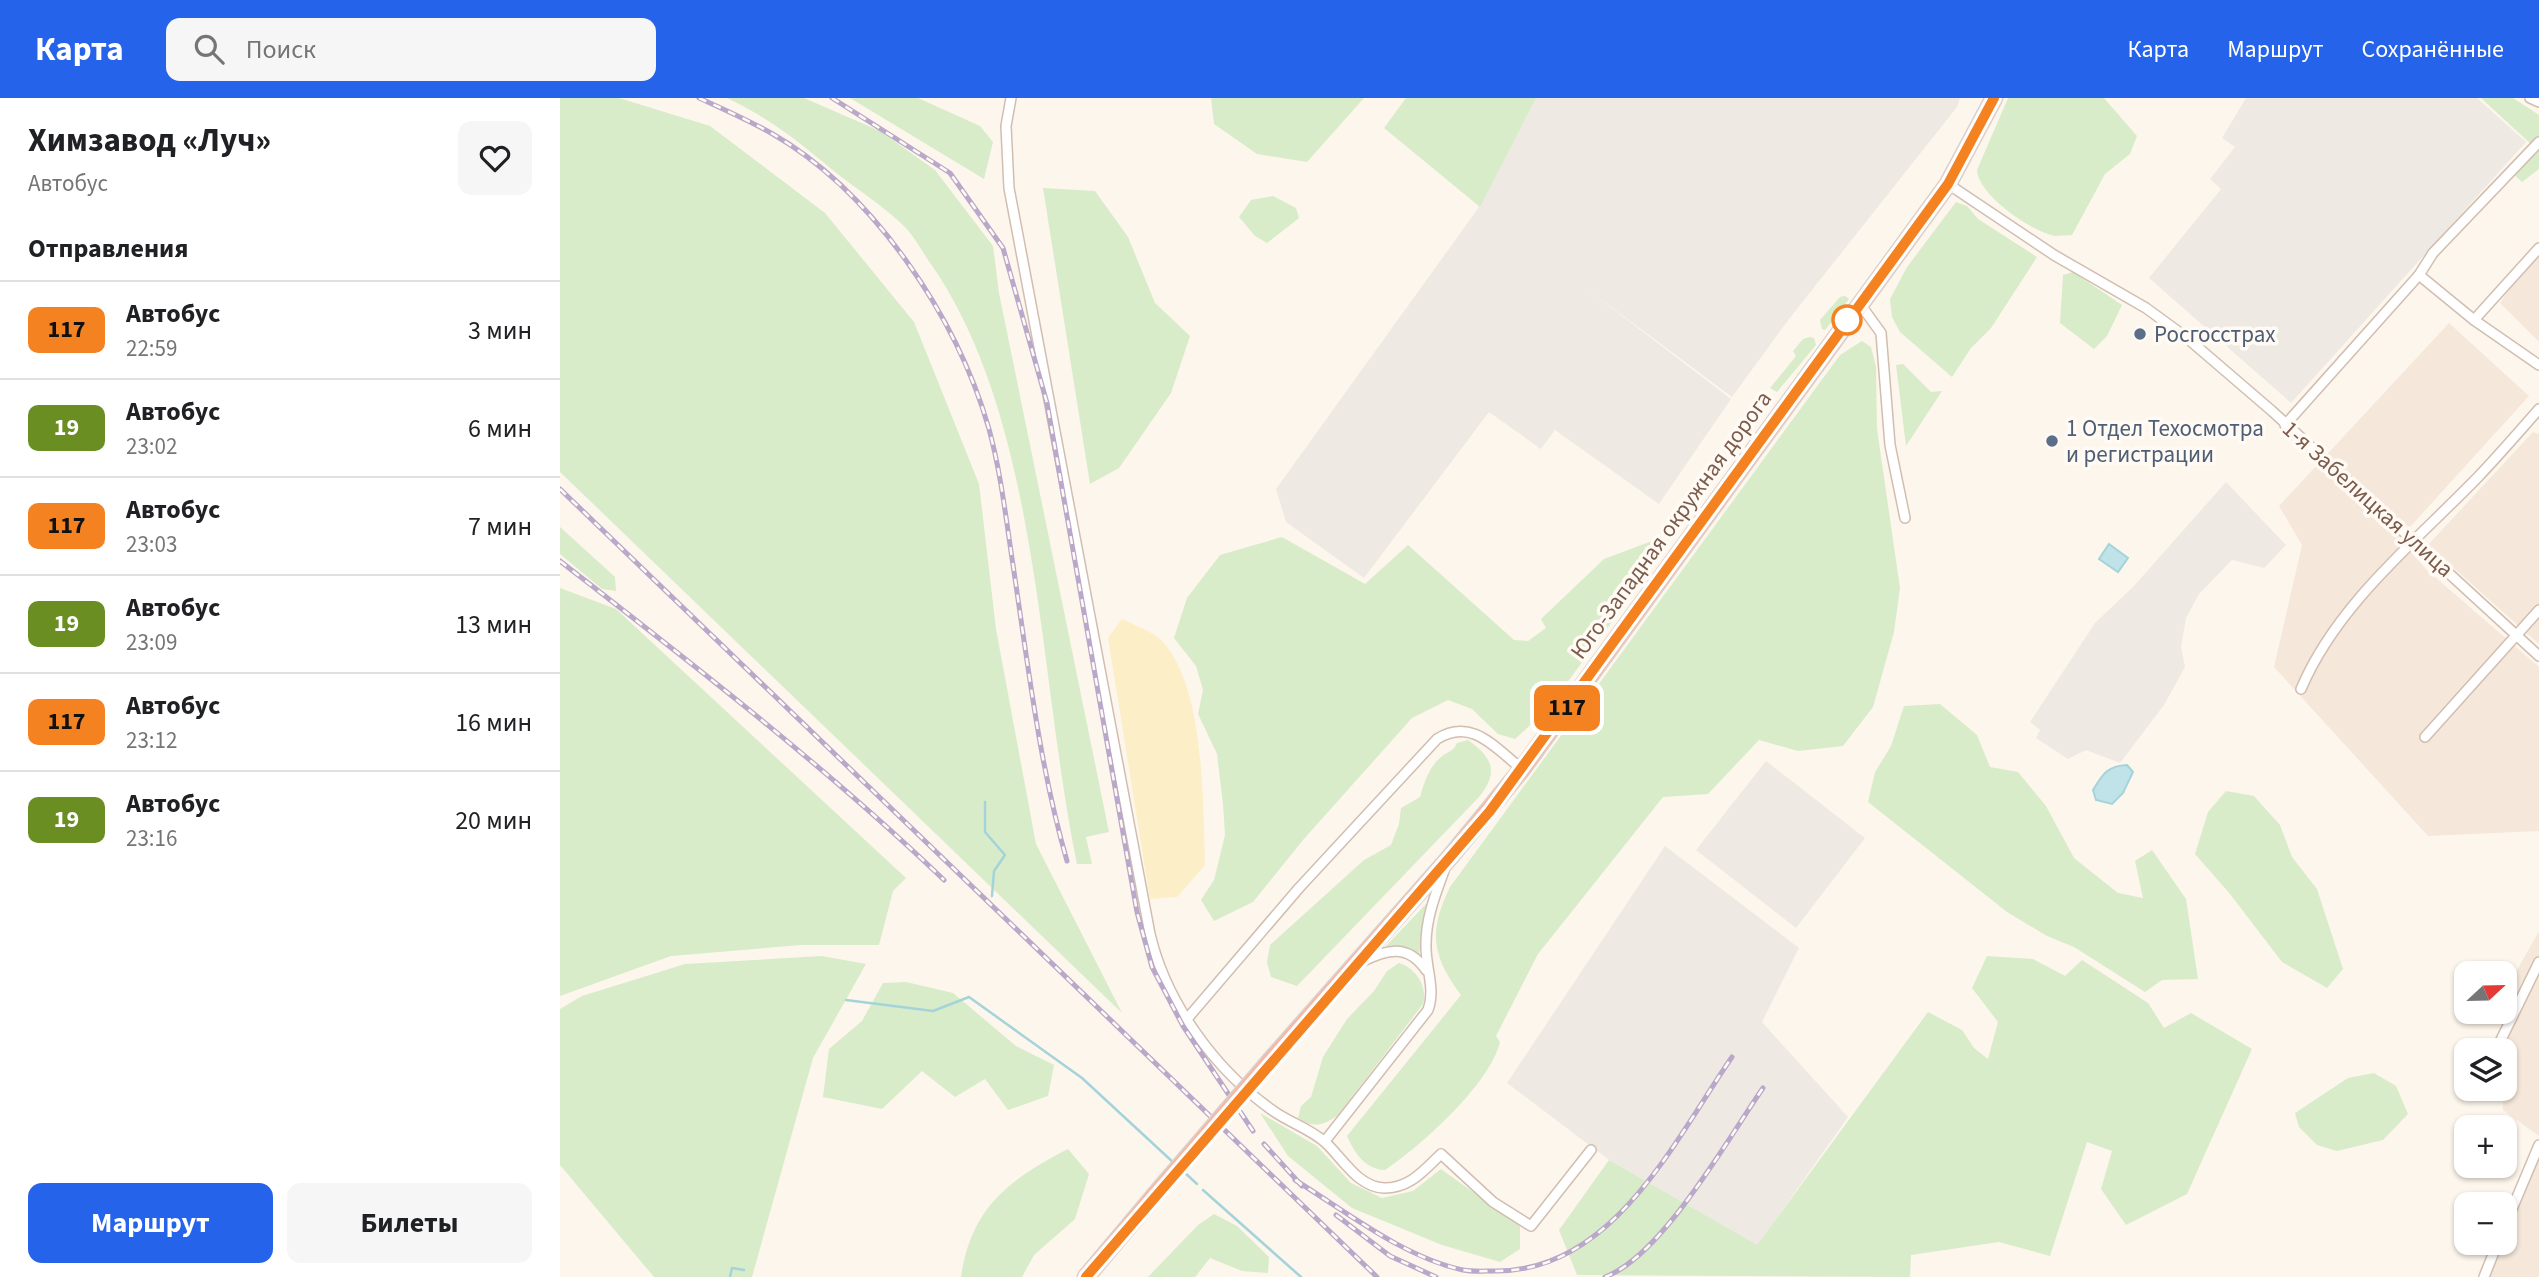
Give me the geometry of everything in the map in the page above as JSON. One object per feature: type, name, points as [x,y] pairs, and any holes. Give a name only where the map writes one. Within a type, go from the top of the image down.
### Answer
[{"type":"highway","name":"Юго-Западная окружная дорога","points":[[1086,1277],[1276,1054],[1450,857],[1522,769],[1948,184],[1994,98]]},
{"type":"street","points":[[1011,98],[1006,126],[1009,188],[1084,595],[1155,958],[1164,981],[1213,1054],[1262,1102],[1325,1141],[1355,1176],[1381,1188],[1408,1185],[1441,1154],[1493,1202],[1531,1226],[1591,1150]]},
{"type":"street","points":[[2530,98],[2539,102]]},
{"type":"street","points":[[2286,425],[2419,275],[2433,253],[2539,142]]},
{"type":"street","name":"1-я Забелицкая улица","points":[[1948,184],[2054,255],[2146,308],[2187,338],[2539,656]]},
{"type":"street","points":[[2474,320],[2539,248]]},
{"type":"street","points":[[2419,275],[2474,320],[2539,365]]},
{"type":"street","points":[[1860,304],[1881,333],[1890,445],[1905,518]]},
{"type":"street","points":[[2301,689],[2312,662],[2406,546],[2414,541],[2539,409]]},
{"type":"street","points":[[2425,737],[2539,610]]},
{"type":"street","points":[[1187,1019],[1299,888],[1437,739],[1454,731],[1469,730],[1522,769]]},
{"type":"street","points":[[1325,1141],[1428,1010],[1432,992],[1427,971],[1429,915],[1450,857]]},
{"type":"street","points":[[1352,967],[1383,951],[1399,950],[1415,956],[1427,971]]},
{"type":"street","points":[[2502,1038],[2539,962]]},
{"type":"street","points":[[2517,1197],[2539,1145]]},
{"type":"street","points":[[2484,1277],[2493,1255]]},
{"type":"shaded area","points":[[1536,98],[1960,98],[1957,107],[1789,319],[1732,397],[1583,286],[1731,399],[1659,504],[1555,430],[1541,449],[1489,412],[1364,578],[1286,522],[1276,489],[1479,207]]},
{"type":"shaded area","points":[[2246,98],[2477,98],[2526,142],[2291,403],[2149,278],[2221,189],[2210,179],[2235,147],[2222,138]]},
{"type":"shaded area","points":[[2539,248],[2539,342],[2500,303]]},
{"type":"shaded area","points":[[2449,323],[2529,396],[2399,539],[2427,570],[2539,667],[2539,831],[2428,836],[2274,667],[2302,545],[2279,506]]},
{"type":"shaded area","points":[[2533,432],[2539,434],[2539,644],[2428,545]]},
{"type":"shaded area","points":[[2226,482],[2286,545],[2264,568],[2232,560],[2199,594],[2186,618],[2181,647],[2185,667],[2164,705],[2120,763],[2086,750],[2068,759],[2036,738],[2040,730],[2030,722],[2095,623],[2133,587]]},
{"type":"shaded area","points":[[1766,761],[1865,838],[1796,928],[1696,850]]},
{"type":"shaded area","points":[[1665,846],[1799,948],[1762,1022],[1848,1117],[1757,1246],[1609,1160],[1507,1083]]},
{"type":"shaded area","points":[[2539,931],[2539,1136],[2517,1120],[2517,1115],[2510,1115],[2503,1110],[2503,1101],[2517,1101],[2517,1038],[2505,1038],[2506,1024],[2517,1024],[2517,970]]},
{"type":"shaded area","points":[[2539,1155],[2539,1277],[2486,1277],[2496,1255],[2517,1255],[2517,1205]]},
{"type":"green space","points":[[560,98],[619,98],[710,126],[825,213],[914,322],[979,484],[996,629],[1036,844],[1122,1013],[560,472]]},
{"type":"green space","points":[[727,98],[804,98],[880,131],[935,170],[993,246],[999,293],[1109,832],[1086,837],[1092,864],[1077,864],[1064,791],[1031,555],[1016,477],[996,401],[969,331],[933,267],[906,228],[784,131]]},
{"type":"green space","points":[[850,98],[918,98],[980,126],[993,142],[984,179]]},
{"type":"green space","points":[[1211,98],[1364,98],[1307,162],[1257,154],[1214,124]]},
{"type":"green space","points":[[1406,98],[1536,98],[1480,207],[1384,128]]},
{"type":"green space","points":[[2008,98],[2104,98],[2137,136],[2130,154],[2105,174],[2072,235],[2055,236],[2033,228],[1996,201],[1980,180],[1977,170]]},
{"type":"green space","points":[[2481,98],[2513,98],[2539,115],[2539,169],[2522,182],[2508,169],[2533,146]]},
{"type":"green space","points":[[1043,188],[1095,191],[1128,237],[1155,303],[1190,336],[1171,393],[1119,468],[1090,484]]},
{"type":"green space","points":[[1273,196],[1296,208],[1299,218],[1267,243],[1255,236],[1239,217],[1251,200]]},
{"type":"green space","points":[[1956,202],[1967,206],[1978,219],[2037,257],[1991,328],[1971,348],[1952,377],[1900,332],[1892,317],[1890,299],[1907,267]]},
{"type":"green space","points":[[2073,272],[2122,305],[2107,336],[2094,349],[2060,323],[2063,275]]},
{"type":"green space","points":[[1840,297],[1849,299],[1825,330],[1822,329],[1820,320]]},
{"type":"green space","points":[[1814,338],[1816,345],[1777,392],[1770,388],[1796,356],[1793,351],[1803,339]]},
{"type":"green space","points":[[1862,341],[1871,347],[1876,367],[1877,429],[1900,588],[1894,632],[1873,707],[1843,746],[1798,751],[1759,740],[1708,794],[1663,797],[1538,954],[1496,1036],[1500,1042],[1494,1059],[1469,1095],[1435,1130],[1385,1170],[1366,1164],[1347,1136],[1461,995],[1444,968],[1436,943],[1438,917],[1450,887],[1840,355]]},
{"type":"green space","points":[[1903,364],[1931,392],[1942,391],[1906,446],[1896,365]]},
{"type":"green space","points":[[1759,403],[1766,410],[1764,413],[1739,446],[1731,445],[1730,442]]},
{"type":"green space","points":[[1716,461],[1723,464],[1723,468],[1704,493],[1697,487]]},
{"type":"green space","points":[[560,527],[615,577],[616,591],[602,589],[560,554]]},
{"type":"green space","points":[[1282,537],[1365,584],[1408,545],[1514,640],[1528,641],[1546,628],[1541,619],[1604,559],[1652,541],[1662,549],[1660,557],[1546,711],[1515,739],[1498,734],[1472,709],[1448,700],[1412,718],[1303,840],[1253,902],[1214,921],[1201,900],[1214,880],[1225,835],[1217,754],[1198,714],[1203,690],[1196,666],[1174,638],[1187,598],[1220,555]]},
{"type":"green space","points":[[560,588],[616,609],[906,878],[893,891],[879,945],[801,945],[671,956],[560,996]]},
{"type":"green space","points":[[1940,704],[1977,735],[1990,767],[2018,772],[2046,806],[2074,858],[2118,893],[2143,898],[2135,861],[2152,850],[2186,899],[2198,979],[2162,980],[2145,992],[2074,947],[2047,936],[2007,912],[1868,802],[1875,772],[1891,746],[1904,706]]},
{"type":"green space","points":[[1468,740],[1483,753],[1490,766],[1489,780],[1479,797],[1297,986],[1271,977],[1267,962],[1270,945],[1364,860],[1391,845],[1399,824],[1401,808],[1420,797],[1437,761],[1457,743]]},
{"type":"green space","points":[[2226,791],[2254,796],[2280,825],[2292,857],[2317,889],[2343,969],[2327,988],[2282,962],[2230,894],[2195,854],[2208,812]]},
{"type":"green space","points":[[1426,904],[1419,954],[1405,947],[1386,946]]},
{"type":"green space","points":[[822,956],[866,964],[813,1058],[752,1277],[654,1277],[560,1165],[560,1009],[582,996],[685,964]]},
{"type":"green space","points":[[1987,956],[2033,959],[2065,976],[2082,960],[2148,1003],[2164,1028],[2191,1013],[2252,1049],[2187,1194],[2126,1225],[2101,1189],[2112,1151],[2087,1142],[2050,1256],[1999,1242],[1911,1255],[1910,1277],[1577,1275],[1559,1230],[1609,1160],[1757,1245],[1928,1012],[1962,1030],[1974,1048],[1988,1059],[1998,1022],[1972,988]]},
{"type":"green space","points":[[1399,963],[1411,969],[1419,979],[1424,991],[1423,1004],[1338,1115],[1313,1125],[1298,1118],[1301,1106],[1311,1097],[1323,1057],[1347,1019],[1374,991],[1387,971]]},
{"type":"green space","points":[[906,982],[953,993],[1016,1046],[1054,1065],[1048,1096],[1008,1110],[985,1079],[955,1097],[922,1071],[882,1109],[823,1097],[829,1049],[862,1021],[883,983]]},
{"type":"green space","points":[[2374,1073],[2396,1086],[2408,1114],[2383,1140],[2337,1151],[2317,1145],[2299,1127],[2295,1113],[2348,1078]]},
{"type":"green space","points":[[1260,1113],[1317,1146],[1351,1183],[1382,1198],[1413,1191],[1441,1169],[1520,1226],[1520,1249],[1500,1262],[1442,1245],[1352,1208],[1288,1156]]},
{"type":"green space","points":[[1068,1149],[1089,1174],[1075,1219],[1034,1255],[1022,1277],[961,1277],[974,1232],[996,1198],[1028,1172]]},
{"type":"green space","points":[[1214,1214],[1237,1226],[1269,1257],[1268,1273],[1242,1271],[1210,1258],[1195,1277],[1148,1277],[1198,1225]]},
{"type":"sand","points":[[1122,619],[1161,640],[1175,660],[1186,685],[1194,715],[1202,779],[1205,865],[1177,897],[1150,899],[1108,638]]},
{"type":"water","points":[[2109,544],[2128,558],[2118,572],[2099,559]]},
{"type":"water","points":[[2127,765],[2133,772],[2123,793],[2112,804],[2096,800],[2093,790],[2103,775],[2110,769]]},
{"type":"waterway","points":[[985,802],[985,832],[1005,855],[994,871],[992,896]]},
{"type":"waterway","points":[[846,1000],[933,1011],[969,997],[1082,1078],[1175,1164]]},
{"type":"waterway","points":[[1183,1171],[1197,1184]]},
{"type":"waterway","points":[[1203,1190],[1301,1277]]},
{"type":"waterway","points":[[730,1277],[732,1268],[744,1270]]},
{"type":"railway","points":[[699,98],[771,133],[808,158],[844,188],[906,261],[933,301],[956,344],[975,387],[997,462],[1029,677],[1049,788],[1067,861]]},
{"type":"railway","points":[[832,98],[950,173],[1003,248],[1047,403],[1137,912],[1152,967],[1183,1026],[1253,1131]]},
{"type":"railway","points":[[560,489],[1377,1277]]},
{"type":"railway","points":[[560,561],[804,755],[944,880]]},
{"type":"railway","points":[[1295,1180],[1376,1232],[1441,1264],[1475,1271],[1537,1266],[1574,1250],[1607,1226],[1636,1196],[1663,1162],[1732,1057]]},
{"type":"railway","points":[[1605,1277],[1627,1265],[1671,1222],[1763,1088]]},
{"type":"railway","points":[[1264,1144],[1302,1186]]},
{"type":"railway","points":[[1336,1215],[1390,1256],[1436,1277]]},
{"type":"bus line","name":"117","points":[[1086,1277],[1258,1074],[1490,811],[1948,184],[1964,159],[1994,98]]},
{"type":"place","name":"Росгосстрах","points":[[2140,334]]},
{"type":"place","name":"1 Отдел Техосмотра и регистрации","points":[[2052,441]]}]
